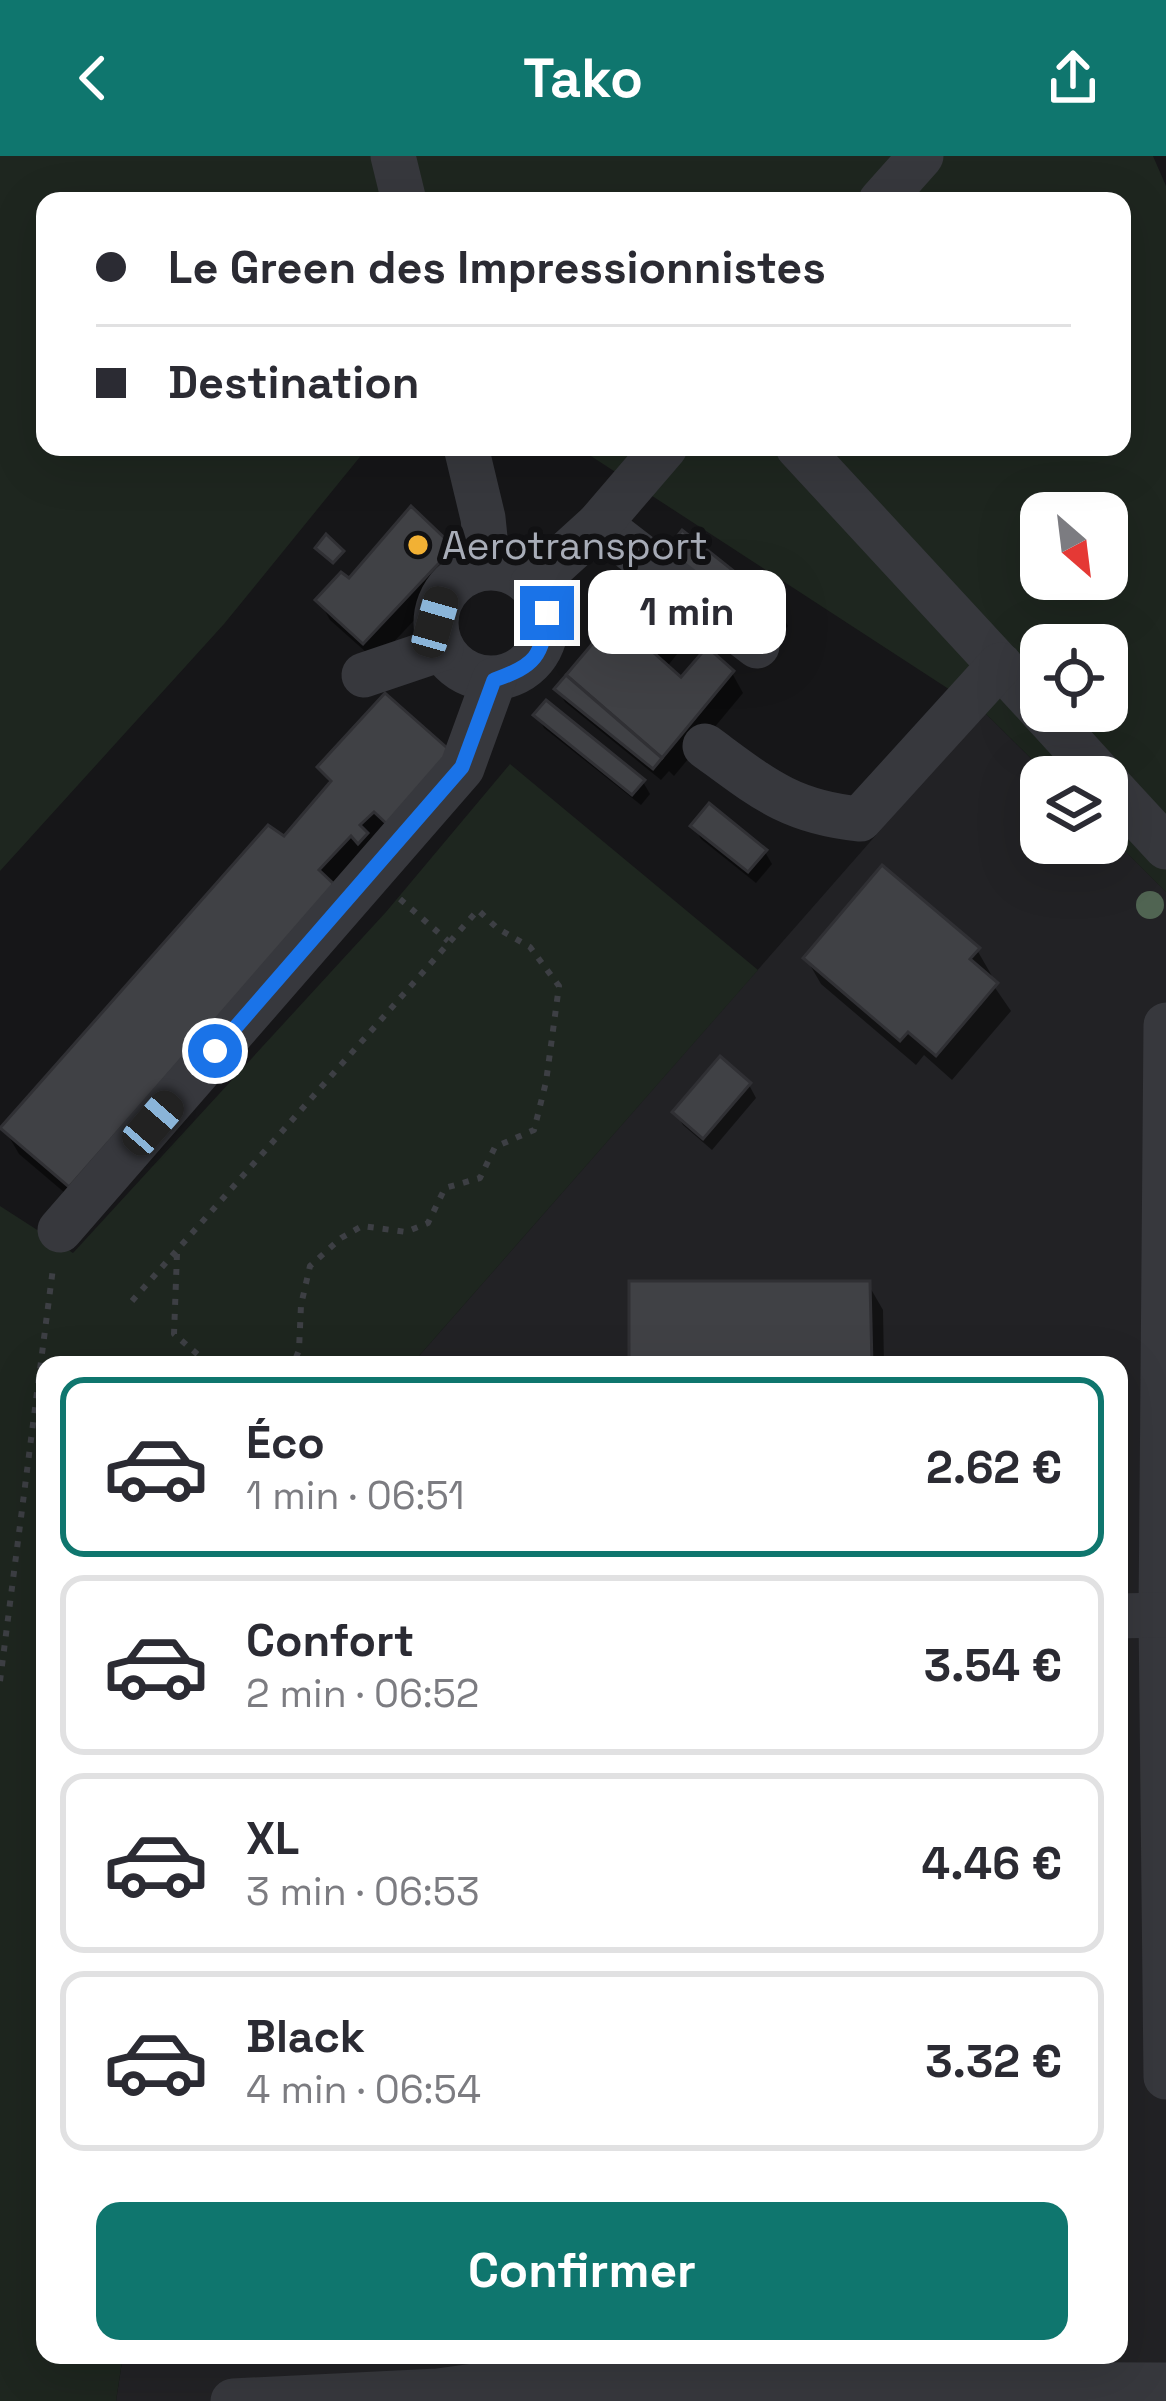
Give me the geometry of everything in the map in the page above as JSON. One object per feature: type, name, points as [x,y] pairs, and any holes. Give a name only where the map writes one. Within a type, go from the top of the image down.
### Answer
[{"type":"street","points":[[393,156],[402,192]]},
{"type":"street","points":[[889,192],[921,156]]},
{"type":"street","points":[[468,456],[483,518],[488,567]]},
{"type":"street","points":[[532,585],[599,524],[656,456]]},
{"type":"street","points":[[806,456],[1020,687]]},
{"type":"street","points":[[599,524],[757,646]]},
{"type":"street","points":[[488,567],[512,571],[532,585],[547,613],[544,645],[524,670],[494,680],[463,673],[441,650],[435,622],[442,596],[462,575],[488,567]]},
{"type":"street","points":[[364,675],[441,650]]},
{"type":"street","points":[[705,746],[776,797],[820,815],[860,819],[1000,665]]},
{"type":"street","points":[[60,1230],[462,767],[494,680]]},
{"type":"street","points":[[1060,732],[1082,756]]},
{"type":"street","points":[[1128,806],[1166,848]]},
{"type":"street","points":[[1166,1025],[1141,1384],[1140,1616],[1166,2077]]},
{"type":"street","points":[[233,2401],[383,2374],[438,2391],[492,2380],[673,2392],[1166,2385]]},
{"type":"path","points":[[370,873],[448,941]]},
{"type":"path","points":[[132,1300],[478,910],[497,928],[530,947],[559,986],[546,1082],[534,1130],[495,1147],[480,1178],[445,1188],[428,1222],[406,1232],[362,1226],[310,1266],[297,1356]]},
{"type":"path","points":[[40,1356],[60,1230]]},
{"type":"path","points":[[177,1250],[174,1334],[200,1356]]},
{"type":"path","points":[[0,1681],[36,1388]]},
{"type":"shaded area","points":[[0,156],[1153,156],[1166,186],[1166,892],[1128,854],[1128,756],[1029,756],[984,712],[591,456],[1131,456],[1131,192],[36,192],[36,456],[361,456],[224,624],[0,871]]},
{"type":"shaded area","points":[[984,712],[1029,756],[1020,756],[1020,864],[1128,864],[1128,854],[1166,892],[1166,2401],[116,2401],[122,2364],[1128,2364],[1128,1356],[419,1356]]},
{"type":"shaded area","points":[[510,764],[758,970],[419,1356],[36,1356],[36,2364],[122,2364],[116,2401],[0,2401],[0,1206],[73,1253],[386,912]]},
{"type":"building","points":[[411,506],[454,547],[363,644],[315,600],[341,572],[349,578]]},
{"type":"building","points":[[682,530],[784,611],[765,633],[663,554]]},
{"type":"building","points":[[326,534],[344,551],[333,563],[315,548]]},
{"type":"building","points":[[642,585],[680,618],[653,652],[681,677],[707,647],[734,671],[662,758],[566,675]]},
{"type":"building","points":[[566,675],[662,758],[653,769],[554,689]]},
{"type":"building","points":[[385,693],[454,754],[388,825],[374,812],[360,825],[368,833],[358,844],[351,836],[319,870],[335,885],[69,1187],[0,1128],[268,825],[284,836],[331,781],[317,767]]},
{"type":"building","points":[[546,700],[645,780],[632,795],[533,715]]},
{"type":"building","points":[[709,803],[767,850],[748,872],[690,826]]},
{"type":"building","points":[[882,865],[980,948],[970,959],[998,983],[936,1056],[908,1032],[900,1041],[803,958]]},
{"type":"building","points":[[720,1056],[751,1083],[703,1139],[672,1112]]},
{"type":"building","points":[[629,1281],[870,1281],[872,1356],[629,1356]]},
{"type":"place","name":"Aerotransport","points":[[418,545]]},
{"type":"route","points":[[215,1051],[462,767],[494,680],[524,670],[544,645],[547,613]]}]
